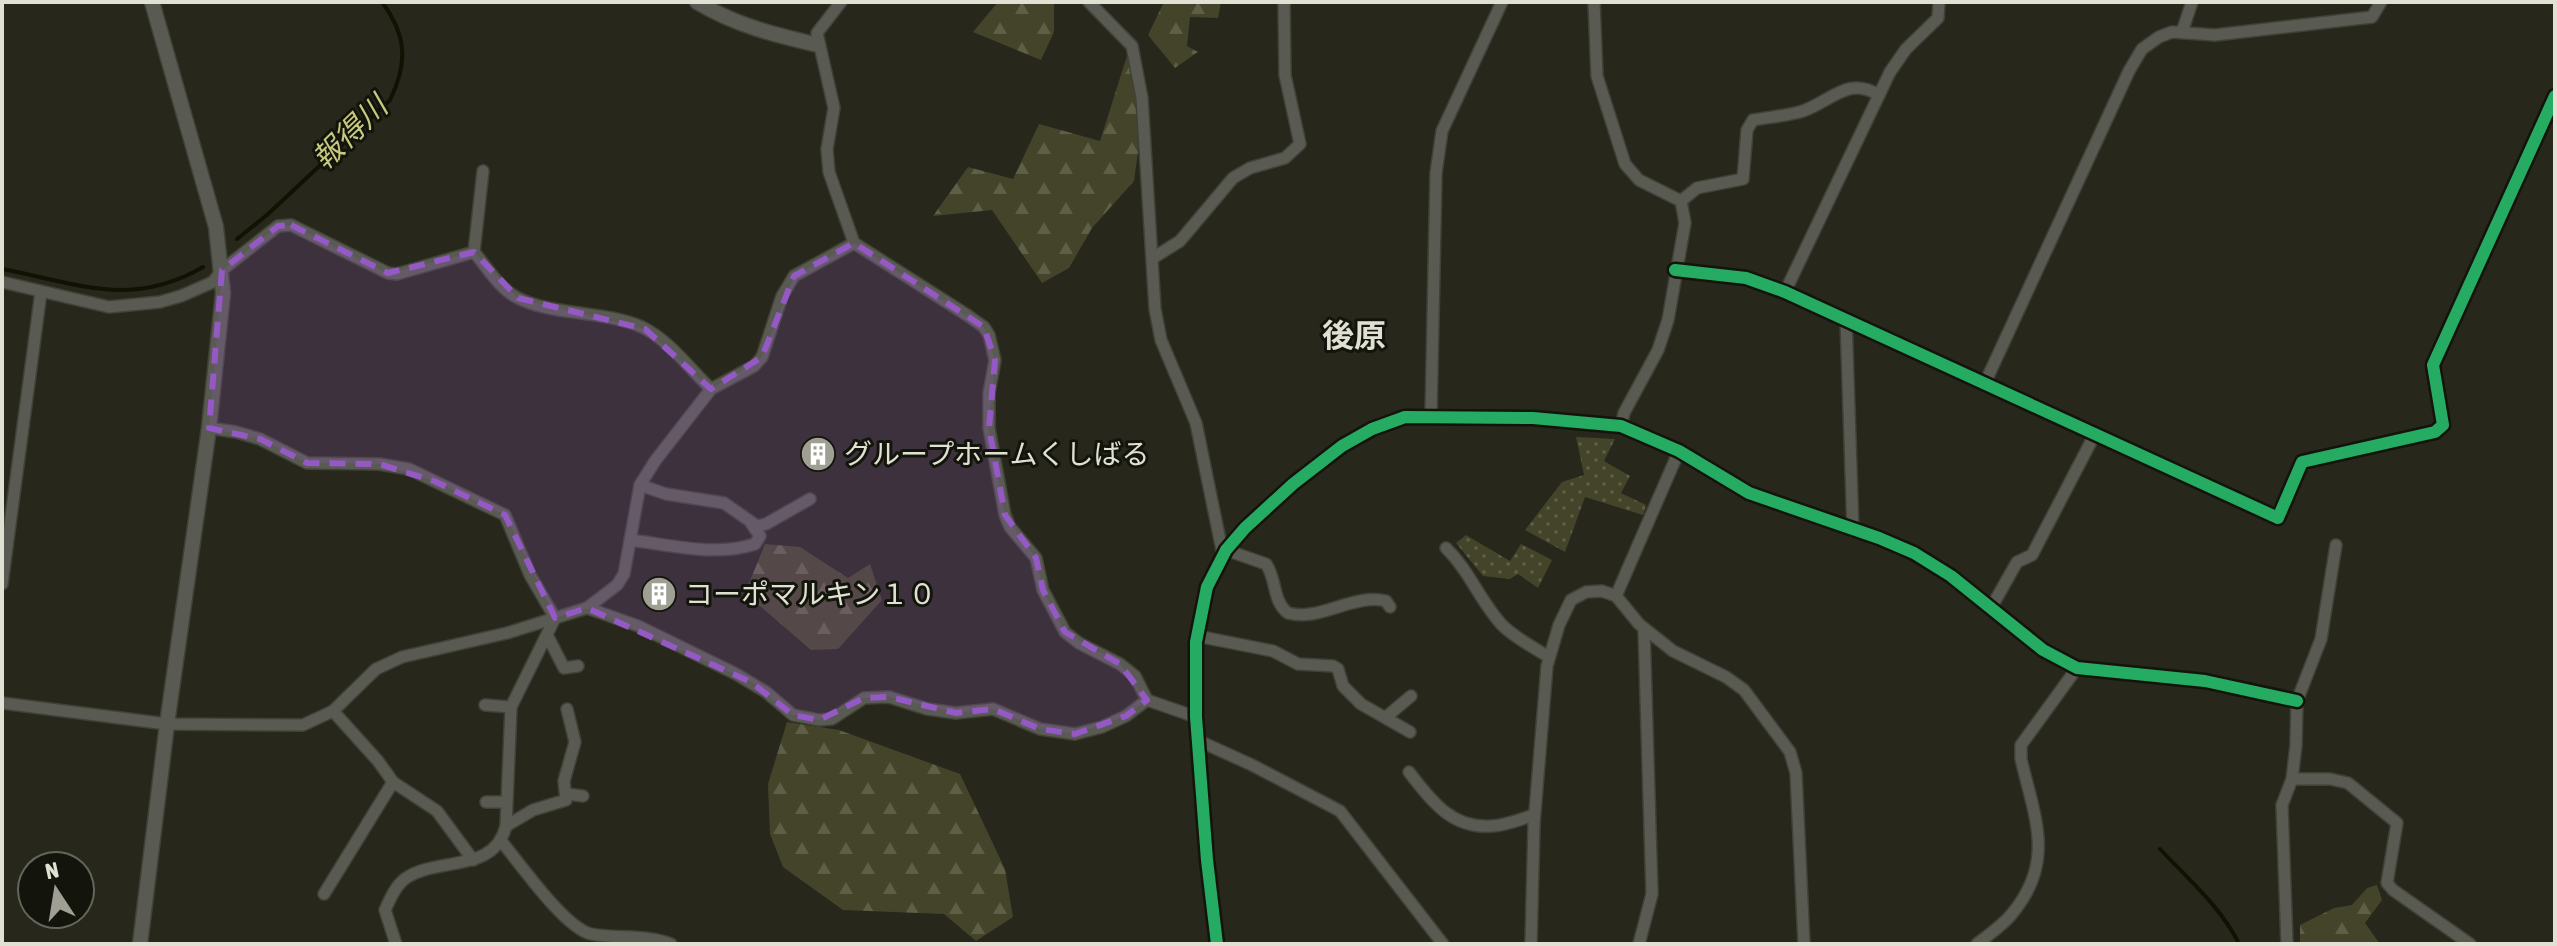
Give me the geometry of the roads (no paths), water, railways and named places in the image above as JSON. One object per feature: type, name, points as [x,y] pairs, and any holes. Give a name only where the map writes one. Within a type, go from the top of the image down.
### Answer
[{"type":"street","points":[[140,944],[209,428],[220,333],[222,270],[209,200],[152,2]]},
{"type":"street","points":[[697,2],[720,15],[765,32],[818,45]]},
{"type":"street","points":[[841,2],[817,33],[834,108],[827,149],[829,172],[854,243],[984,327],[995,360],[989,393],[989,428],[1005,515],[1010,527],[1036,558],[1043,590],[1065,632],[1135,676],[1147,700],[1196,717]]},
{"type":"street","points":[[1089,2],[1132,46],[1142,98],[1155,309],[1161,340],[1196,423],[1224,552]]},
{"type":"street","points":[[1153,258],[1180,241],[1233,178],[1250,168],[1285,158],[1300,144],[1285,75],[1284,2]]},
{"type":"street","points":[[1431,416],[1436,173],[1442,131],[1502,2]]},
{"type":"street","points":[[1594,2],[1597,76],[1625,164],[1639,180],[1681,201]]},
{"type":"street","points":[[1785,292],[1890,72],[1906,49],[1938,18],[1939,2]]},
{"type":"street","points":[[2182,32],[2192,2]]},
{"type":"street","points":[[1985,383],[2129,71],[2142,49],[2159,37],[2182,32],[2215,35],[2372,17],[2381,2]]},
{"type":"street","points":[[1681,201],[1697,188],[1743,179],[1747,130],[1753,120],[1803,111],[1854,87],[1865,87],[1879,95]]},
{"type":"street","points":[[1675,270],[1746,278],[1785,292],[2278,518],[2302,462],[2435,432],[2443,425],[2433,365],[2555,96]]},
{"type":"street","points":[[483,171],[474,252],[505,289],[518,298],[626,321],[645,329],[659,338],[711,389]]},
{"type":"street","points":[[1621,426],[1624,413],[1658,350],[1668,320],[1685,223],[1681,201]]},
{"type":"street","points":[[2,282],[109,307],[136,306],[181,296],[213,282],[222,270],[278,226],[291,225],[388,273],[397,274],[474,252]]},
{"type":"street","points":[[2,703],[167,724],[303,725],[333,711],[376,669],[402,657],[507,633],[587,608],[617,585],[624,574],[640,485],[655,461],[711,389],[754,366],[762,357],[782,296],[794,276],[854,243]]},
{"type":"street","points":[[2,584],[41,292]]},
{"type":"street","points":[[1846,318],[1853,531]]},
{"type":"street","points":[[1217,944],[1197,740],[1197,636],[1202,601],[1224,552],[1245,528],[1293,484],[1342,446],[1389,421],[1431,416],[1533,418],[1621,426],[1679,451],[1749,493],[1914,553],[1951,576],[2043,650],[2077,668],[2205,681],[2297,701]]},
{"type":"street","points":[[209,428],[260,439],[307,463],[379,464],[409,469],[505,515],[530,575],[555,618]]},
{"type":"street","points":[[1991,608],[2017,562],[2032,555],[2095,434]]},
{"type":"street","points":[[1616,596],[1679,451]]},
{"type":"street","points":[[640,485],[666,494],[724,503],[757,526],[810,499]]},
{"type":"street","points":[[630,540],[708,550],[738,550],[755,544],[760,536],[751,523]]},
{"type":"street","points":[[2287,944],[2282,805],[2292,779],[2297,701],[2321,639],[2336,545]]},
{"type":"street","points":[[1446,548],[1461,562],[1501,623],[1549,657]]},
{"type":"street","points":[[1224,552],[1266,564],[1272,573],[1278,601],[1288,613],[1308,614],[1366,600],[1386,601],[1390,607]]},
{"type":"street","points":[[1531,944],[1534,815],[1549,657],[1571,600],[1586,592],[1602,591],[1616,596],[1644,629],[1673,651],[1726,677],[1744,690],[1790,752],[1796,773],[1804,944]]},
{"type":"street","points":[[587,608],[638,626],[736,674],[766,692],[793,715],[819,720],[832,719],[864,698],[889,697],[927,709],[956,713],[993,709],[1040,729],[1075,734],[1126,716],[1147,700]]},
{"type":"street","points":[[396,944],[385,910],[405,879],[438,866],[473,860],[489,853],[502,842],[506,826],[511,707],[555,618]]},
{"type":"street","points":[[1639,944],[1652,894],[1644,629]]},
{"type":"street","points":[[547,635],[564,668],[578,666]]},
{"type":"street","points":[[1197,636],[1273,651],[1298,664],[1333,666],[1338,669],[1343,686],[1352,697],[1410,732]]},
{"type":"street","points":[[1977,944],[2011,916],[2035,875],[2040,841],[2021,759],[2021,745],[2077,668]]},
{"type":"street","points":[[1386,717],[1411,696]]},
{"type":"street","points":[[485,705],[511,707]]},
{"type":"street","points":[[506,826],[533,810],[566,800],[564,781],[575,742],[567,709]]},
{"type":"street","points":[[333,711],[393,782],[437,811],[473,860]]},
{"type":"street","points":[[1197,740],[1340,811],[1443,944]]},
{"type":"street","points":[[1409,772],[1435,805],[1460,820],[1490,827],[1534,815]]},
{"type":"street","points":[[2292,779],[2330,779],[2348,783],[2397,823],[2387,883],[2470,944]]},
{"type":"street","points":[[324,894],[393,782]]},
{"type":"street","points":[[567,794],[583,796]]},
{"type":"street","points":[[486,802],[506,802]]},
{"type":"street","points":[[502,842],[578,930],[608,937],[652,939],[671,944]]},
{"type":"waterway","name":"報得川","points":[[237,239],[267,215],[390,100],[400,74],[402,50],[396,26],[382,2]]},
{"type":"waterway","name":"報得川","points":[[2,269],[80,286],[128,290],[177,280],[203,267]]},
{"type":"waterway","points":[[2160,849],[2214,906],[2239,944]]},
{"type":"place","name":"グループホームくしばる","points":[[818,454]]},
{"type":"place","name":"コーポマルキン１０","points":[[659,594]]},
{"type":"district","name":"後原","points":[[1354,336]]}]
